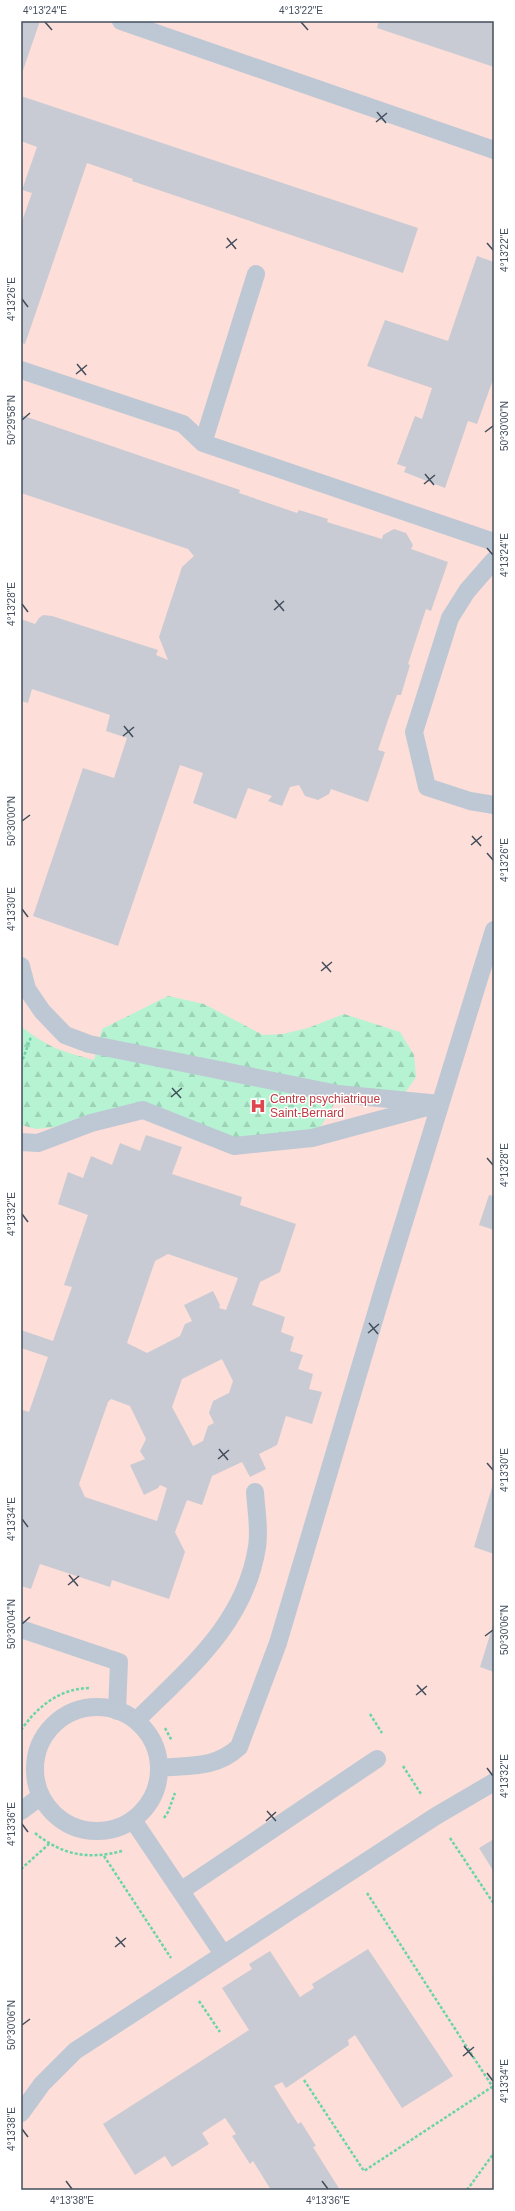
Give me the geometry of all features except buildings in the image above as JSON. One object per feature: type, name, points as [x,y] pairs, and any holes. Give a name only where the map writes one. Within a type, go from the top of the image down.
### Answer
[{"type":"lane","points":[[121,21],[494,150]]},
{"type":"lane","points":[[203,443],[256,274]]},
{"type":"lane","points":[[21,370],[183,424],[203,443],[494,542]]},
{"type":"lane","points":[[494,560],[467,591],[450,618],[414,732],[427,786],[470,801],[494,805]]},
{"type":"lane","points":[[159,1768],[215,1763],[229,1756],[239,1747],[278,1643],[440,1104],[494,930]]},
{"type":"lane","points":[[21,966],[24,988],[42,1011],[65,1035],[89,1044],[338,1094],[440,1104]]},
{"type":"lane","points":[[21,1142],[38,1143],[91,1122],[143,1110],[234,1146],[312,1138],[440,1104]]},
{"type":"lane","points":[[136,1721],[213,1644],[237,1607],[250,1578],[257,1545],[255,1492]]},
{"type":"lane","points":[[21,1629],[119,1662],[117,1711]]},
{"type":"lane","points":[[100,1707],[117,1711],[136,1721],[148,1734],[156,1750],[159,1768],[156,1788],[147,1806],[133,1820],[111,1830],[99,1832],[81,1830],[65,1823],[51,1811],[41,1796],[35,1778],[36,1760],[42,1741],[52,1727],[65,1716],[82,1709],[100,1707]]},
{"type":"lane","points":[[182,1890],[377,1759]]},
{"type":"lane","points":[[21,2113],[52,2073],[75,2052],[185,1978],[352,1870],[436,1816],[494,1782]]},
{"type":"lane","points":[[21,1811],[41,1796]]},
{"type":"lane","points":[[133,1820],[182,1890],[224,1954]]},
{"type":"path","points":[[21,1064],[32,1035]]},
{"type":"path","points":[[21,1730],[33,1713],[54,1697],[80,1688],[107,1688],[117,1692]]},
{"type":"path","points":[[32,1830],[49,1844],[75,1855],[104,1856],[130,1848],[152,1833],[168,1812],[177,1786],[178,1760],[169,1734],[154,1712],[148,1708]]},
{"type":"path","points":[[21,1869],[49,1844]]},
{"type":"path","points":[[104,1856],[220,2032]]},
{"type":"path","points":[[304,2080],[364,2171],[493,2088],[352,1870]]},
{"type":"path","points":[[494,1976],[494,1981]]},
{"type":"path","points":[[467,2190],[494,2153]]},
{"type":"shaded area","name":"Centre psychiatrique Saint-Bernard","points":[[21,21],[494,21],[494,2190],[21,2190]]},
{"type":"green space","points":[[168,996],[204,1004],[263,1035],[283,1034],[308,1028],[344,1014],[400,1032],[414,1055],[416,1077],[400,1100],[338,1094],[330,1113],[312,1138],[234,1146],[143,1110],[91,1123],[36,1129],[21,1125],[21,1026],[55,1048],[94,1060],[102,1029]]},
{"type":"place","name":"Centre psychiatrique Saint-Bernard","points":[[258,1106]]}]
